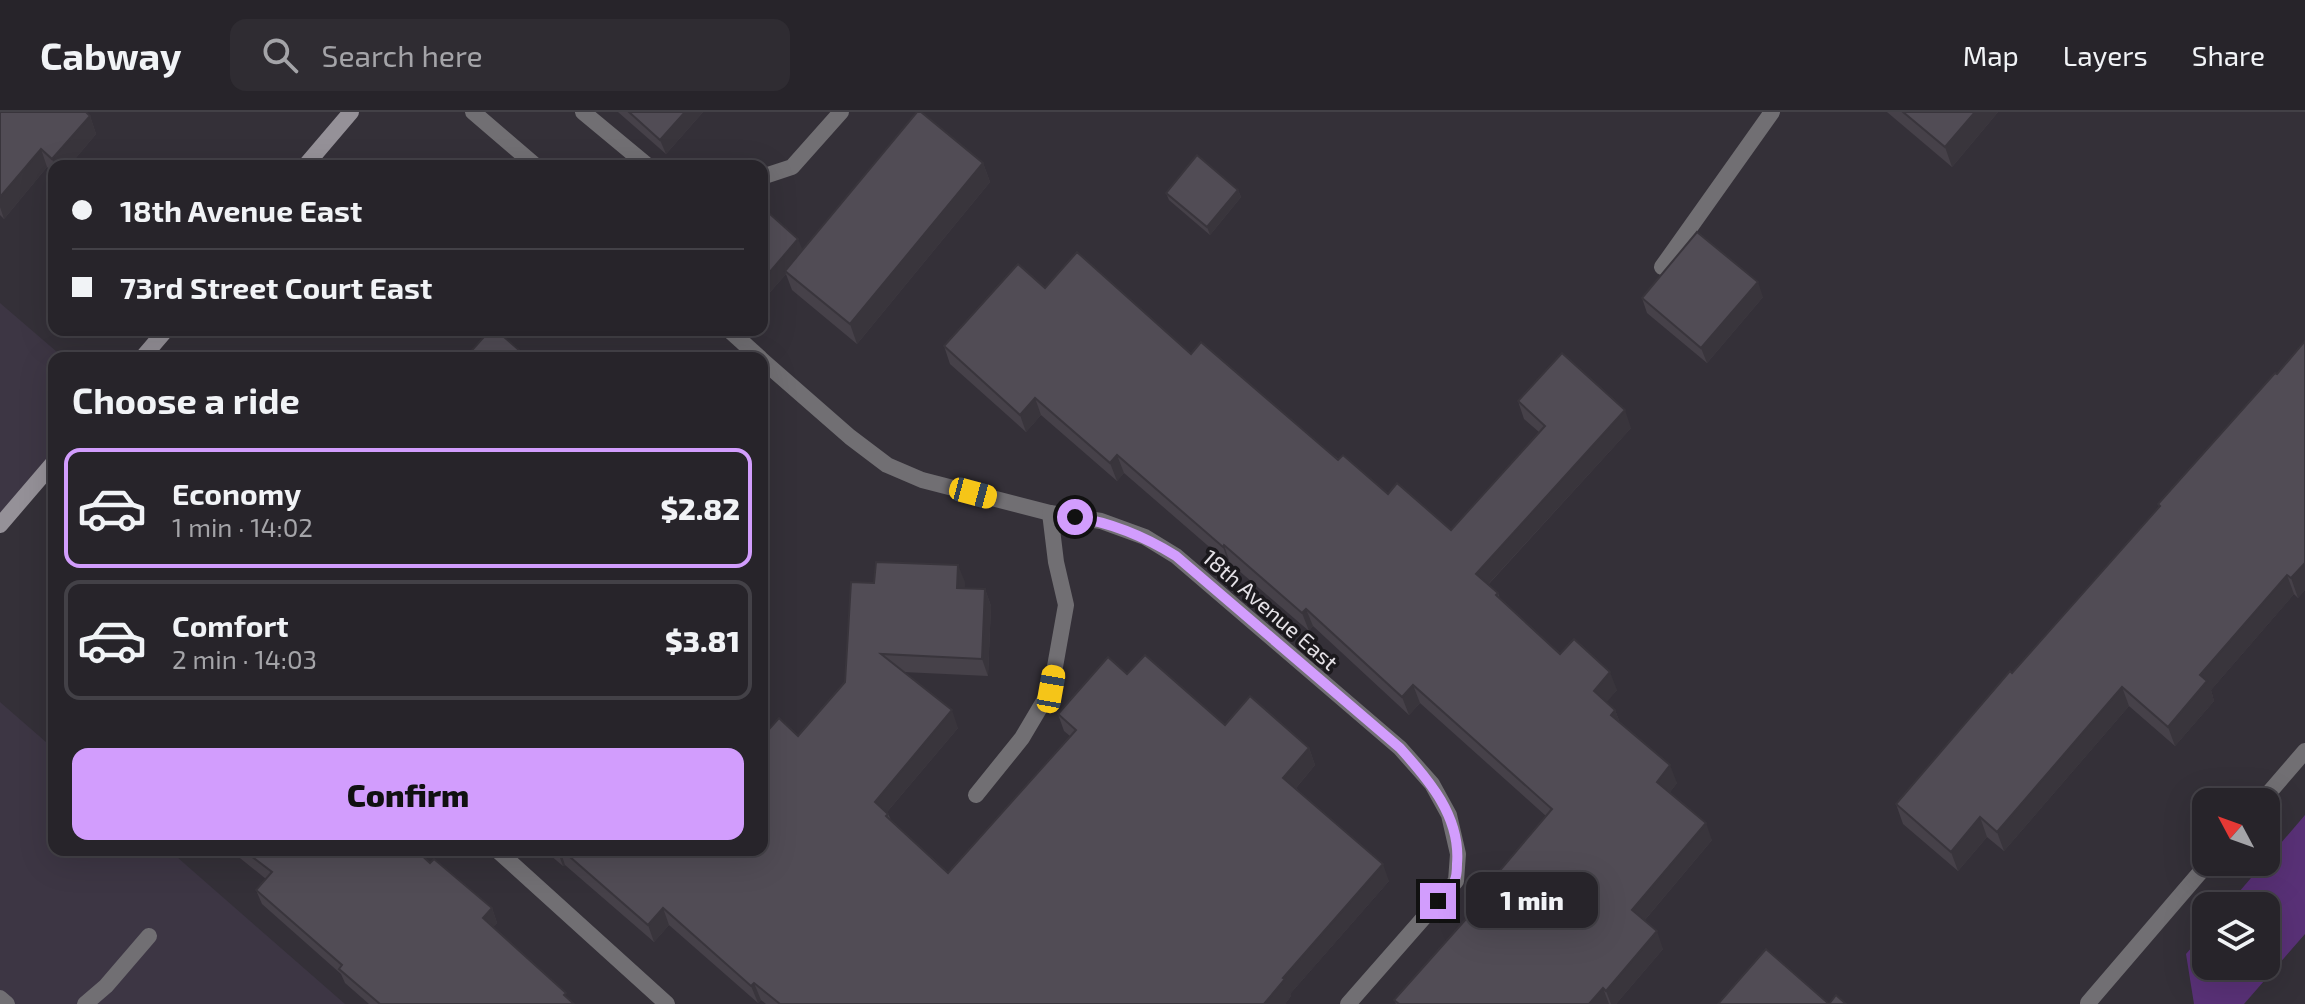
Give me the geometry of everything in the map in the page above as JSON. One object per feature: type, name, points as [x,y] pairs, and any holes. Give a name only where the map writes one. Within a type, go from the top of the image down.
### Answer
[{"type":"main road","points":[[310,160],[351,112]]},
{"type":"main road","points":[[147,352],[161,336]]},
{"type":"main road","points":[[0,525],[48,469]]},
{"type":"street","points":[[473,112],[529,160]]},
{"type":"street","points":[[583,112],[641,160]]},
{"type":"street","points":[[768,175],[792,167],[841,112]]},
{"type":"street","points":[[1662,267],[1772,112]]},
{"type":"street","name":"18th Avenue East","points":[[736,336],[753,352]]},
{"type":"street","name":"18th Avenue East","points":[[768,365],[887,465],[922,480],[1050,513],[1101,521],[1145,537],[1176,556],[1400,748],[1432,784],[1449,815],[1458,854],[1456,881],[1348,1004]]},
{"type":"street","points":[[976,795],[1022,738],[1051,689],[1066,605],[1056,562],[1050,513]]},
{"type":"street","points":[[2273,788],[2305,751]]},
{"type":"street","points":[[504,856],[667,1004]]},
{"type":"street","points":[[2088,1003],[2197,876]]},
{"type":"street","points":[[85,1004],[106,986],[149,936]]},
{"type":"street","points":[[0,998],[7,1004]]},
{"type":"shaded area","points":[[0,303],[57,352],[48,352],[48,469],[0,525]]},
{"type":"shaded area","points":[[0,702],[48,744],[48,856],[176,856],[345,1004],[0,1004]]},
{"type":"shaded area","points":[[2305,815],[2305,934],[2280,963],[2280,892],[2239,892],[2253,876],[2280,876],[2280,844]]},
{"type":"shaded area","points":[[2192,947],[2192,980],[2265,980],[2244,1004],[2194,1004],[2186,954]]},
{"type":"building","points":[[0,112],[86,112],[90,116],[52,159],[41,149],[0,197]]},
{"type":"building","points":[[629,112],[685,112],[660,140]]},
{"type":"building","points":[[917,112],[921,112],[983,163],[850,324],[785,271]]},
{"type":"building","points":[[1903,112],[1975,112],[1945,147]]},
{"type":"building","points":[[1197,155],[1238,190],[1207,227],[1166,193]]},
{"type":"building","points":[[768,212],[798,239],[768,274]]},
{"type":"building","points":[[1697,232],[1758,282],[1701,348],[1642,298]]},
{"type":"building","points":[[1077,252],[1191,354],[1201,342],[1338,460],[1343,455],[1388,494],[1397,483],[1451,530],[1545,426],[1518,401],[1562,353],[1625,410],[1476,574],[1560,654],[1574,639],[1610,672],[1594,691],[1615,710],[1611,715],[1670,765],[1657,782],[1706,823],[1632,910],[1657,931],[1606,991],[1603,988],[1589,1004],[1399,1004],[1394,1000],[1490,892],[1485,888],[1552,809],[1413,685],[1402,697],[1306,609],[1302,613],[1117,455],[1110,463],[1035,398],[1020,415],[944,346],[1018,264],[1045,288]]},
{"type":"building","points":[[485,336],[503,336],[521,352],[470,352]]},
{"type":"building","points":[[2305,341],[2305,563],[2291,578],[2287,575],[2200,675],[2207,681],[2168,727],[2122,687],[1997,832],[1980,817],[1951,852],[1896,804],[2010,671],[2012,673]]},
{"type":"building","points":[[876,562],[958,565],[957,588],[985,589],[982,659],[881,654],[952,710],[875,802],[948,873],[1076,730],[1058,714],[1108,657],[1127,674],[1145,655],[1225,725],[1250,696],[1309,748],[1283,778],[1383,864],[1264,1004],[780,1004],[754,983],[751,986],[663,908],[648,925],[569,856],[768,856],[768,730],[779,718],[798,736],[845,682],[851,582],[874,583]]},
{"type":"building","points":[[251,856],[422,856],[430,863],[434,859],[492,908],[483,918],[566,993],[564,995],[574,1004],[380,1004],[339,969],[342,965],[256,890],[272,872]]},
{"type":"building","points":[[1766,949],[1829,1004],[1718,1004]]},
{"type":"building","points":[[1836,995],[1846,1004],[1829,1004]]},
{"type":"route","points":[[1075,517],[1101,521],[1145,537],[1176,556],[1400,748],[1432,784],[1449,815],[1453,831],[1458,854],[1456,881],[1438,901]]}]
